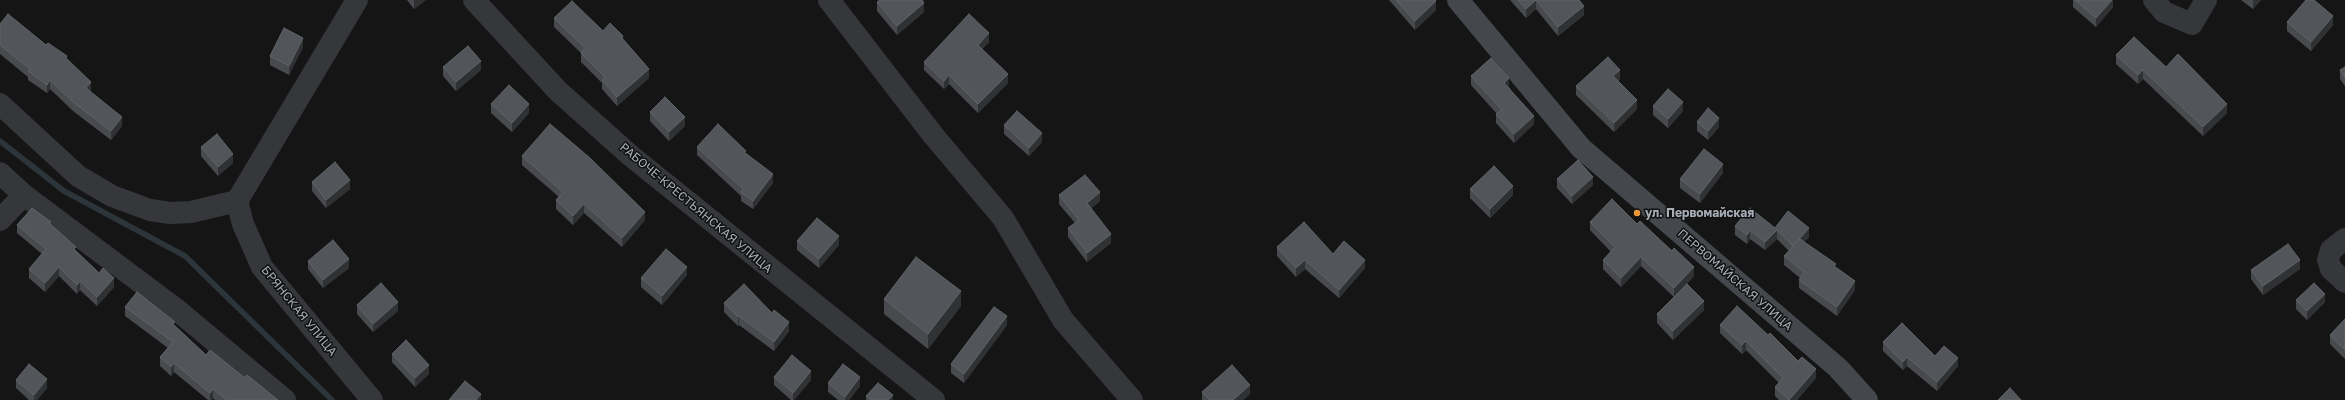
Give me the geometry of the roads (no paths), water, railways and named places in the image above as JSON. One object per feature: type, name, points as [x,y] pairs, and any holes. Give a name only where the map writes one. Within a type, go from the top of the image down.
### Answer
[{"type":"street","points":[[0,104],[78,176],[112,196],[150,210],[170,213],[191,212],[237,201],[357,0]]},
{"type":"street","name":"РАБОЧЕ-КРЕСТЬЯНСКАЯ УЛИЦА","points":[[474,0],[558,91],[631,156],[819,310],[934,400]]},
{"type":"street","points":[[829,0],[933,135],[1003,218],[1063,320],[1132,400]]},
{"type":"street","name":"ПЕРВОМАЙСКАЯ УЛИЦА","points":[[1458,0],[1581,148],[1838,368],[1867,400]]},
{"type":"street","points":[[2154,0],[2164,12],[2192,24],[2206,0]]},
{"type":"street","points":[[0,173],[24,195],[176,309],[285,400]]},
{"type":"street","points":[[0,220],[24,195]]},
{"type":"street","name":"БРЯНСКАЯ УЛИЦА","points":[[237,201],[243,224],[262,267],[372,400]]},
{"type":"street","points":[[2345,240],[2331,250],[2328,260],[2331,269],[2345,282]]},
{"type":"waterway","points":[[0,141],[64,191],[185,256],[332,400]]},
{"type":"place","name":"ул. Первомайская","points":[[1637,213]]}]
